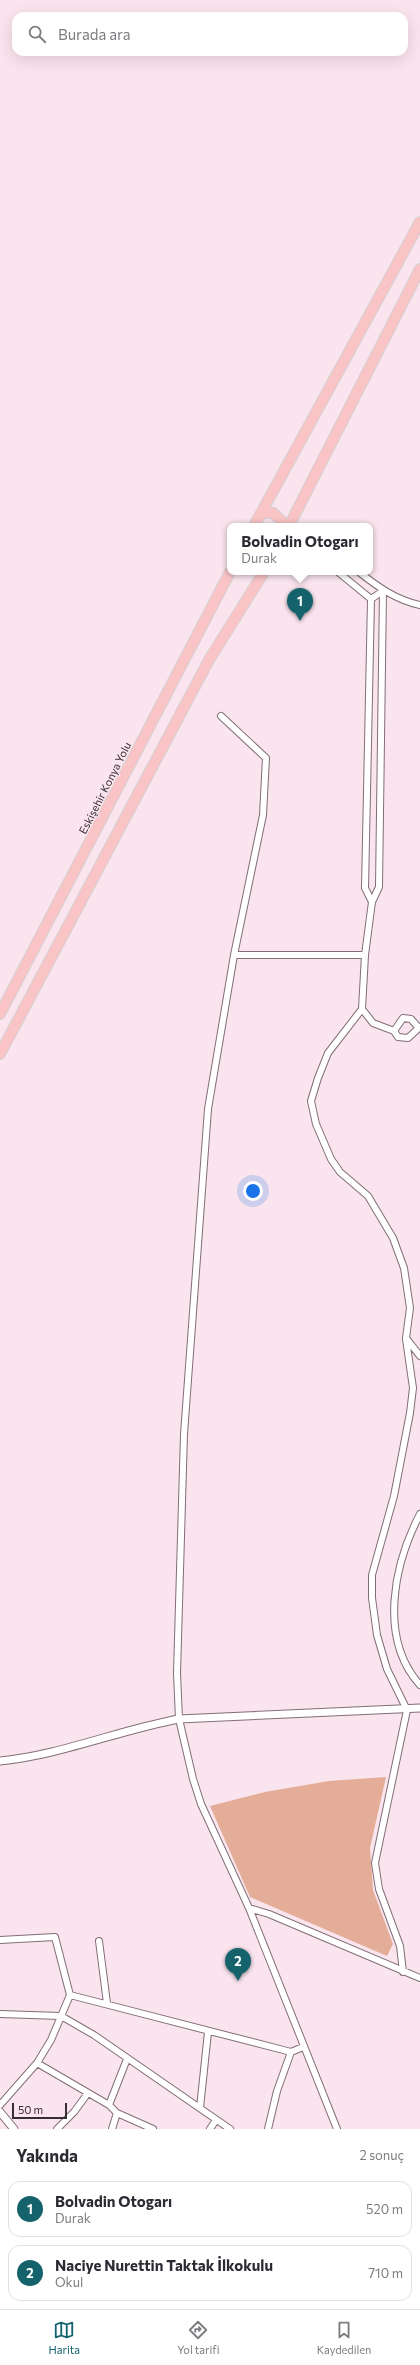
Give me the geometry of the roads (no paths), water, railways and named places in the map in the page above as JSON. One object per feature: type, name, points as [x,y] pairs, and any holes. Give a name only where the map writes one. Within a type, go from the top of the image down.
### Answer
[{"type":"highway","points":[[257,520],[420,222]]},
{"type":"highway","points":[[290,523],[420,269]]},
{"type":"highway","points":[[257,520],[273,513],[285,523]]},
{"type":"highway","name":"Eskişehir Konya Yolu","points":[[0,1014],[228,575]]},
{"type":"highway","points":[[0,1054],[209,660],[262,575]]},
{"type":"street","points":[[342,575],[372,599]]},
{"type":"street","points":[[363,575],[383,591],[407,602],[420,605]]},
{"type":"street","points":[[372,599],[383,591]]},
{"type":"street","points":[[383,591],[379,887],[372,902],[365,955],[362,1009],[328,1053],[318,1078],[311,1102],[316,1124],[331,1160],[340,1172],[368,1196],[393,1238],[404,1268],[410,1308],[406,1338],[413,1388],[410,1413],[394,1496],[372,1575],[372,1598],[377,1635],[388,1669],[407,1710],[375,1863],[379,1889],[400,1946],[403,1972]]},
{"type":"street","points":[[372,599],[365,888],[372,902]]},
{"type":"street","points":[[221,716],[266,758],[263,815],[234,955],[208,1109],[198,1217],[184,1434],[177,1673],[179,1719],[193,1779],[201,1804],[249,1908],[303,2047],[338,2129]]},
{"type":"street","points":[[234,955],[365,955]]},
{"type":"street","points":[[362,1009],[373,1023],[394,1031],[398,1037],[408,1038],[414,1034],[419,1027],[411,1019],[403,1018],[394,1031]]},
{"type":"street","points":[[406,1338],[420,1356]]},
{"type":"street","points":[[420,1514],[405,1546],[394,1591],[397,1638],[412,1676],[420,1685]]},
{"type":"street","points":[[0,1761],[24,1759],[156,1723],[179,1719],[407,1710],[420,1708]]},
{"type":"street","points":[[249,1908],[269,1914],[420,1978]]},
{"type":"street","points":[[0,1940],[56,1937],[70,1995],[51,2040],[37,2063],[0,2105]]},
{"type":"street","points":[[99,1941],[107,2003]]},
{"type":"street","points":[[70,1995],[107,2003],[208,2032],[291,2052],[303,2047]]},
{"type":"street","points":[[0,2014],[61,2016],[94,2035],[230,2129]]},
{"type":"street","points":[[200,2108],[208,2032]]},
{"type":"street","points":[[268,2129],[276,2091],[291,2052]]},
{"type":"street","points":[[108,2104],[127,2059]]},
{"type":"street","points":[[37,2063],[108,2104],[116,2113],[153,2129]]},
{"type":"street","points":[[57,2129],[74,2112],[88,2093]]},
{"type":"street","points":[[0,2112],[14,2129]]},
{"type":"street","points":[[112,2129],[116,2113]]},
{"type":"street","points":[[210,2129],[216,2120]]},
{"type":"place","name":"Bolvadin Otogarı","points":[[300,621]]},
{"type":"place","name":"Naciye Nurettin Taktak İlkokulu","points":[[238,1981]]}]
